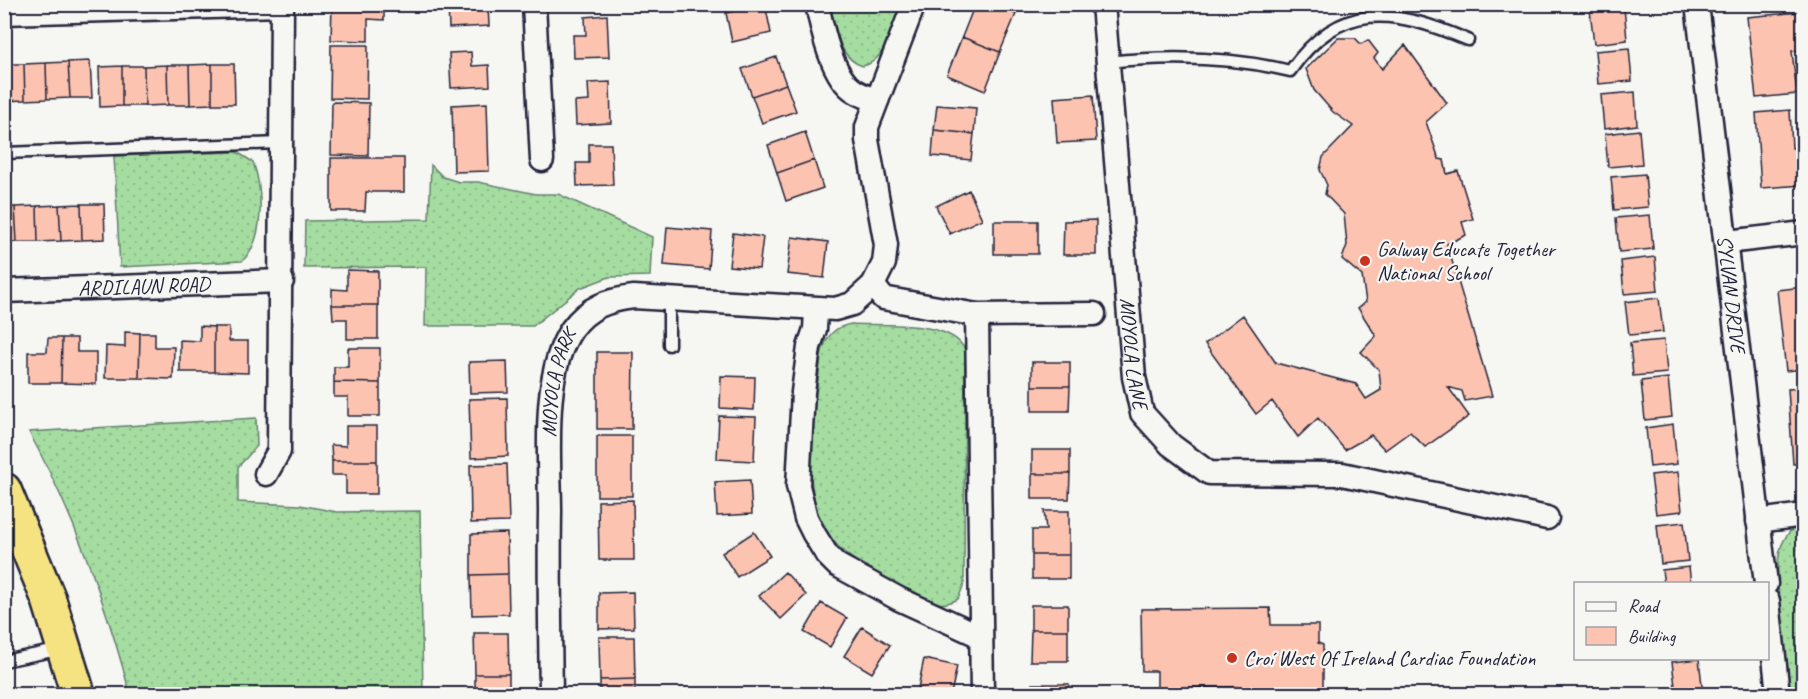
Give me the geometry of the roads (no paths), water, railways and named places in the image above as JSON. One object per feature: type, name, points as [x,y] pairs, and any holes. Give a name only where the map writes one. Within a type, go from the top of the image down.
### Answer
[{"type":"highway","points":[[4,490],[34,558],[78,694]]},
{"type":"street","points":[[534,4],[542,159]]},
{"type":"street","points":[[817,4],[831,55],[847,85],[854,91],[877,100]]},
{"type":"street","name":"MOYOLA PARK","points":[[551,694],[550,430],[557,367],[570,331],[592,308],[624,298],[669,299],[816,310],[835,309],[852,304],[873,285],[886,256],[866,133],[914,4]]},
{"type":"street","name":"MOYOLA LANE","points":[[1103,4],[1134,377],[1142,413],[1171,445],[1209,473],[1342,474],[1547,518]]},
{"type":"street","name":"SYLVAN DRIVE","points":[[1697,4],[1766,582]]},
{"type":"street","points":[[4,13],[282,5],[280,143],[282,281],[279,451],[266,474]]},
{"type":"street","points":[[1727,242],[1803,233]]},
{"type":"street","name":"ARDILAUN ROAD","points":[[4,291],[282,281]]},
{"type":"street","points":[[873,285],[883,298],[953,313],[977,315],[1094,314]]},
{"type":"street","points":[[816,310],[815,329],[809,347],[803,392],[798,486],[806,518],[816,539],[837,565],[899,599],[981,636]]},
{"type":"street","points":[[977,315],[982,694]]},
{"type":"street","points":[[1758,521],[1803,515]]},
{"type":"street","points":[[1769,618],[1778,694]]},
{"type":"lane","points":[[1108,62],[1142,59],[1187,60],[1290,70],[1313,40],[1337,21],[1377,14],[1413,18],[1468,40]]},
{"type":"lane","points":[[4,153],[280,143]]},
{"type":"lane","points":[[669,299],[669,345]]},
{"type":"lane","points":[[4,661],[65,648]]},
{"type":"place","name":"Galway Educate Together National School","points":[[1365,261]]},
{"type":"place","name":"Croí West Of Ireland Cardiac Foundation","points":[[1232,658]]}]
